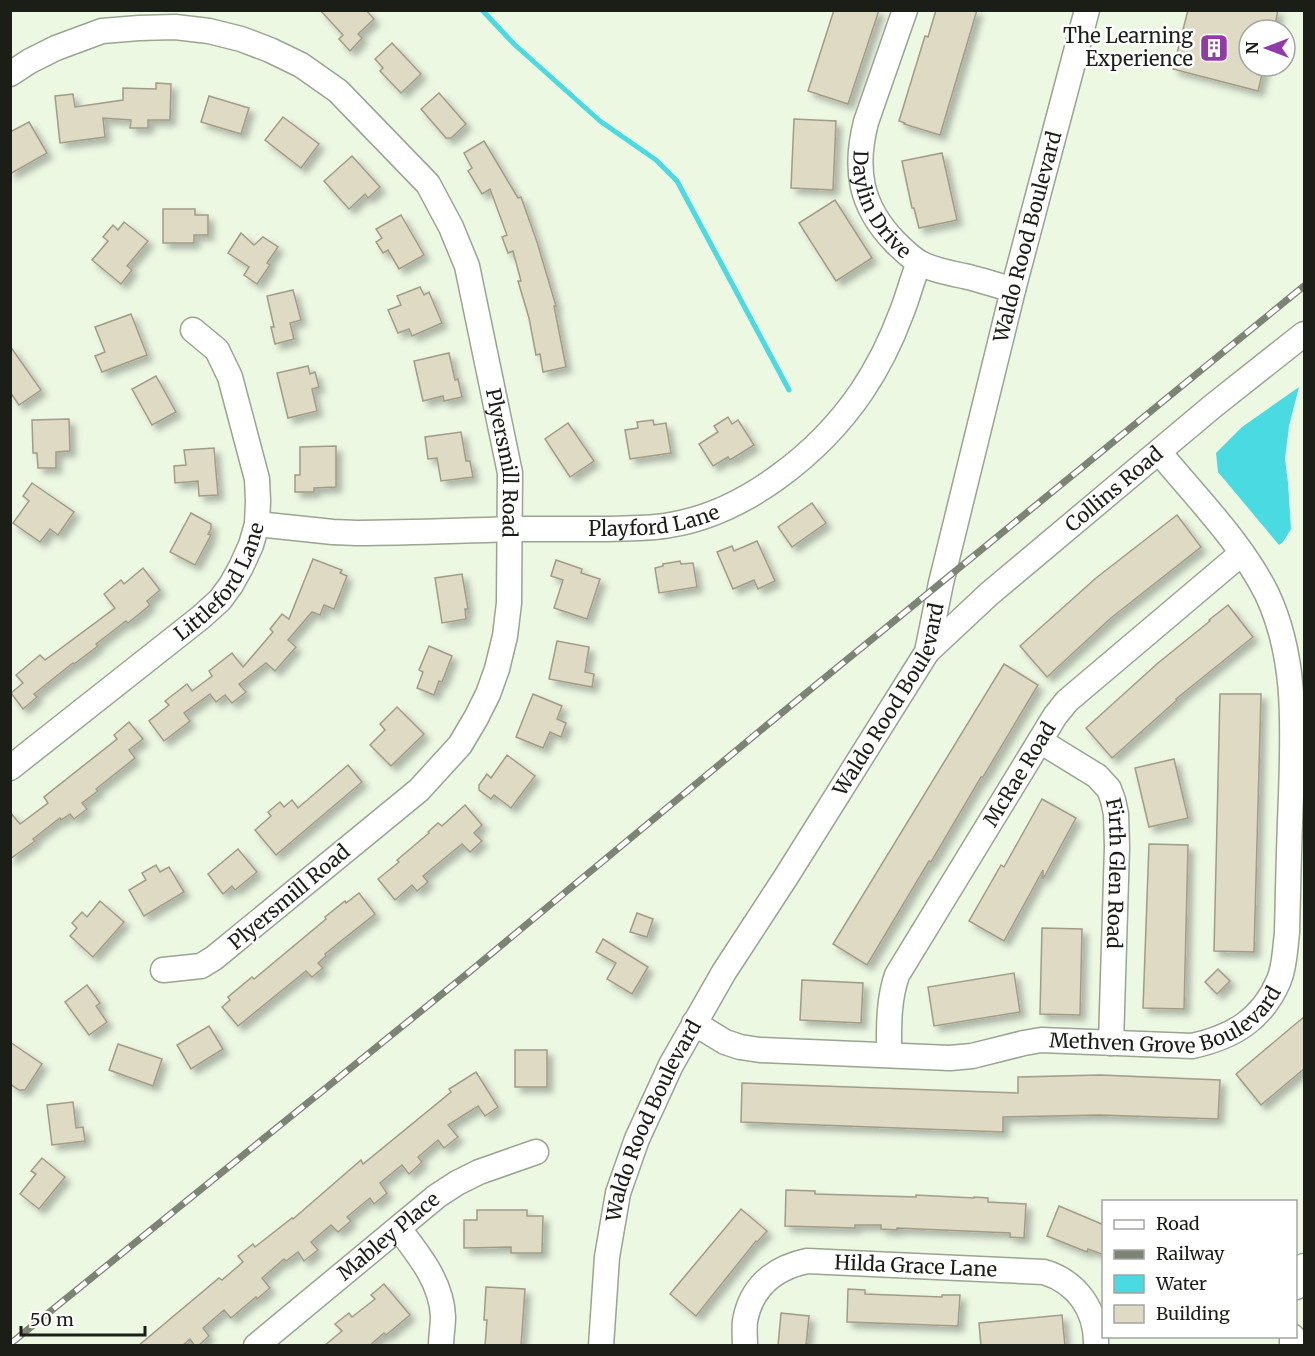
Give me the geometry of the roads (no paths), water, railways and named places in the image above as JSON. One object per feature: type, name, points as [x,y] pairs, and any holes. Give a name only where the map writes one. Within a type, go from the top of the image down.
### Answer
[{"type":"street","name":"Daylin Drive","points":[[905,10],[861,140],[859,159],[865,195],[884,231],[919,263],[1014,290]]},
{"type":"street","name":"Waldo Rood Boulevard","points":[[601,1346],[607,1257],[618,1193],[637,1139],[671,1065],[724,972],[927,652],[941,583],[1014,290],[1087,10]]},
{"type":"street","name":"Plyersmill Road","points":[[10,74],[100,21],[139,28],[175,27],[209,31],[241,39],[301,65],[338,91],[428,184],[451,227],[467,266],[510,473],[509,603],[505,636],[488,694],[460,745],[419,790],[214,958],[201,966],[163,970]]},
{"type":"street","name":"Playford Lane","points":[[257,524],[357,533],[621,528],[670,525],[718,510],[772,482],[825,437],[843,416],[862,391],[889,344],[919,263]]},
{"type":"street","name":"Littleford Lane","points":[[10,768],[220,600],[231,585],[251,545],[257,524],[257,479],[230,377],[217,350],[193,330]]},
{"type":"street","name":"Collins Road","points":[[927,652],[989,594],[1213,406],[1305,334]]},
{"type":"street","name":"Methven Grove Boulevard","points":[[694,1023],[725,1042],[760,1050],[950,1058],[972,1056],[1041,1040],[1192,1046],[1228,1035],[1259,1012],[1279,979],[1284,963],[1287,933],[1293,732],[1288,659],[1267,595],[1242,553],[1159,452]]},
{"type":"street","name":"McRae Road","points":[[889,1055],[889,1005],[897,975],[1055,716],[1067,701],[1242,553]]},
{"type":"street","name":"Firth Glen Road","points":[[1040,741],[1097,776],[1109,789],[1115,807],[1117,847],[1112,1043]]},
{"type":"street","name":"Mabley Place","points":[[256,1346],[437,1196],[478,1172],[536,1152]]},
{"type":"street","points":[[399,1229],[434,1279],[443,1315],[441,1346]]},
{"type":"street","name":"Hilda Grace Lane","points":[[745,1346],[745,1322],[749,1306],[766,1279],[793,1264],[807,1262],[1044,1272],[1057,1276],[1078,1293],[1088,1308],[1094,1324],[1095,1346]]},
{"type":"street","points":[[1297,1284],[1305,1266]]},
{"type":"water","points":[[1299,387],[1289,426],[1285,459],[1291,529],[1279,545],[1218,472],[1216,453],[1242,427]]},
{"type":"waterway","points":[[482,10],[514,44],[600,121],[656,160],[677,181],[789,390]]},
{"type":"railway","points":[[10,1344],[468,973],[1304,286]]},
{"type":"place","name":"The Learning Experience","points":[[1214,48]]}]
